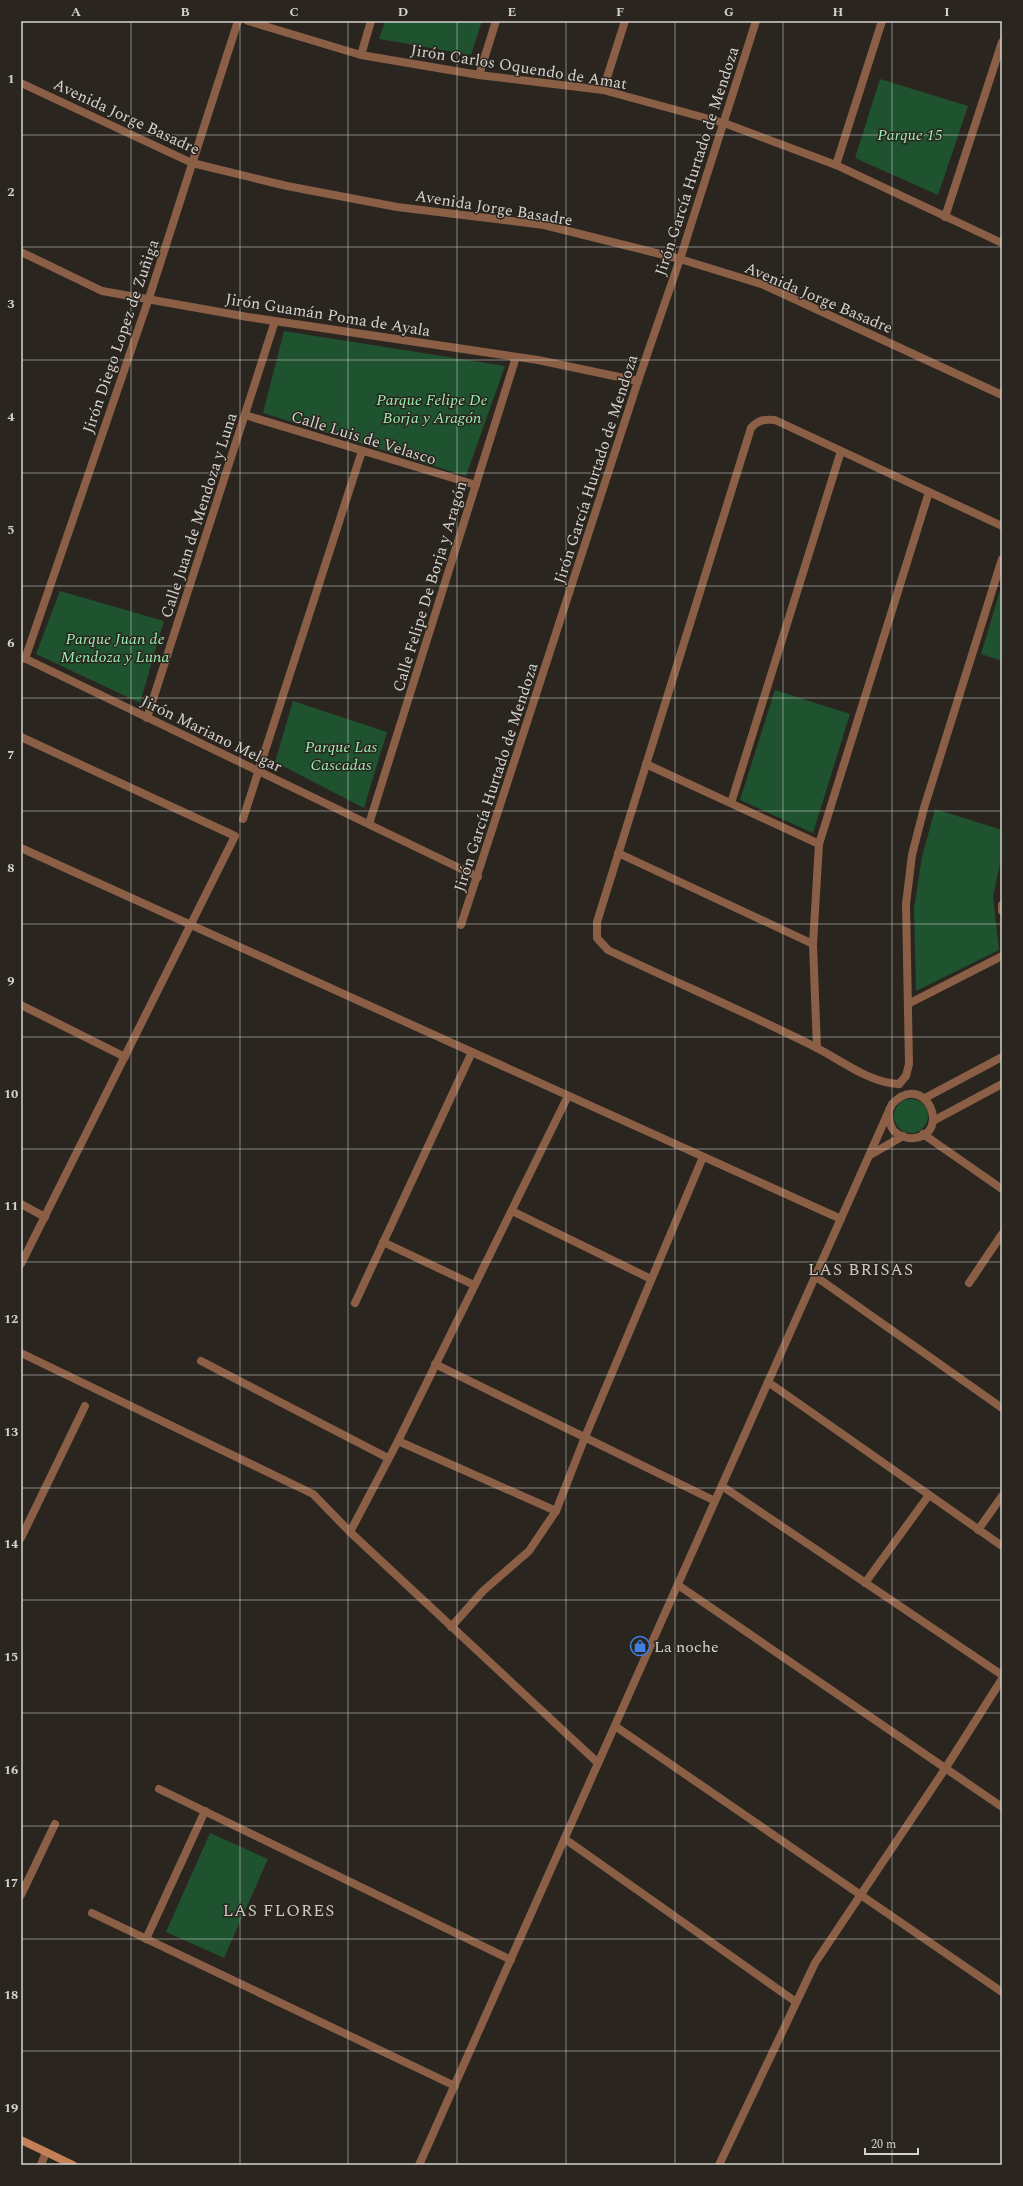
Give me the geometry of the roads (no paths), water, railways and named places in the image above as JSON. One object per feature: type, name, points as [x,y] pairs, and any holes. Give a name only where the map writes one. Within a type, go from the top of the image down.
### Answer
[{"type":"main road","points":[[21,2140],[73,2165]]},
{"type":"street","name":"Jirón Diego Lopez de Zuñiga","points":[[23,658],[149,298],[238,21]]},
{"type":"street","name":"Jirón Carlos Oquendo de Amat","points":[[248,21],[361,55],[479,75],[603,90],[724,123],[836,165],[1002,243]]},
{"type":"street","points":[[361,55],[371,21]]},
{"type":"street","points":[[479,75],[496,21]]},
{"type":"street","points":[[603,90],[625,21]]},
{"type":"street","name":"Jirón García Hurtado de Mendoza","points":[[461,925],[478,877],[638,381],[680,259],[756,21]]},
{"type":"street","points":[[836,165],[882,21]]},
{"type":"street","points":[[945,217],[1002,42]]},
{"type":"street","name":"Avenida Jorge Basadre","points":[[21,82],[192,164],[287,186],[397,207],[544,225],[680,259],[764,285],[1002,395]]},
{"type":"street","name":"Jirón Guamán Poma de Ayala","points":[[21,252],[102,291],[275,321],[516,357],[638,381]]},
{"type":"street","name":"Calle Juan de Mendoza y Luna","points":[[147,718],[275,321]]},
{"type":"street","name":"Calle Felipe De Borja y Aragón","points":[[369,824],[516,357]]},
{"type":"street","name":"Calle Luis de Velasco","points":[[245,415],[476,485]]},
{"type":"street","points":[[1002,526],[775,420],[761,420],[751,428],[597,922],[597,938],[602,945],[608,950],[817,1048],[875,1079],[890,1084],[899,1084],[906,1076],[909,1064],[906,904],[912,855],[924,808],[1002,559]]},
{"type":"street","points":[[243,819],[362,451]]},
{"type":"street","points":[[731,803],[841,451]]},
{"type":"street","points":[[817,1048],[813,944],[819,844],[928,492]]},
{"type":"street","name":"Jirón Mariano Melgar","points":[[23,658],[478,877]]},
{"type":"street","points":[[21,737],[235,836],[21,1264]]},
{"type":"street","points":[[646,764],[819,844]]},
{"type":"street","points":[[21,848],[841,1219]]},
{"type":"street","points":[[618,853],[813,944]]},
{"type":"street","points":[[1002,905],[1002,911]]},
{"type":"street","points":[[908,1004],[1002,956]]},
{"type":"street","points":[[21,1005],[125,1057]]},
{"type":"street","points":[[355,1303],[472,1052]]},
{"type":"street","points":[[925,1098],[1002,1058]]},
{"type":"street","points":[[899,1084],[904,1095]]},
{"type":"street","points":[[889,1110],[891,1125],[895,1131],[903,1136],[915,1138],[927,1131],[933,1121],[1002,1084]]},
{"type":"street","points":[[420,2165],[889,1110],[892,1104],[904,1095],[918,1095],[925,1098],[933,1111],[933,1121]]},
{"type":"street","points":[[350,1532],[398,1440],[568,1096]]},
{"type":"street","points":[[923,1134],[1002,1189]]},
{"type":"street","points":[[870,1155],[903,1136]]},
{"type":"street","points":[[451,1627],[483,1591],[529,1551],[556,1511],[585,1437],[703,1157]]},
{"type":"street","points":[[21,1204],[45,1217]]},
{"type":"street","points":[[512,1211],[652,1279]]},
{"type":"street","points":[[968,1283],[1002,1234]]},
{"type":"street","points":[[383,1242],[474,1285]]},
{"type":"street","points":[[815,1276],[1002,1408]]},
{"type":"street","points":[[21,1353],[313,1494],[350,1532],[598,1763]]},
{"type":"street","points":[[201,1361],[388,1458]]},
{"type":"street","points":[[435,1364],[715,1501]]},
{"type":"street","points":[[768,1382],[1002,1546]]},
{"type":"street","points":[[21,1538],[85,1406]]},
{"type":"street","points":[[398,1440],[556,1511]]},
{"type":"street","points":[[722,1486],[1002,1675]]},
{"type":"street","points":[[865,1583],[929,1495]]},
{"type":"street","points":[[978,1530],[1002,1496]]},
{"type":"street","points":[[678,1585],[1002,1807]]},
{"type":"street","points":[[719,2165],[815,1963],[945,1769],[1002,1679]]},
{"type":"street","points":[[615,1726],[862,1894],[1002,1992]]},
{"type":"street","points":[[159,1789],[511,1960]]},
{"type":"street","points":[[146,1939],[206,1811]]},
{"type":"street","points":[[21,1895],[55,1824]]},
{"type":"street","points":[[565,1839],[796,2002]]},
{"type":"street","points":[[92,1913],[455,2086]]},
{"type":"street","points":[[41,2165],[46,2152]]},
{"type":"place","name":"La noche","points":[[640,1646]]},
{"type":"district","name":"LAS BRISAS","points":[[861,1269]]},
{"type":"district","name":"LAS FLORES","points":[[279,1910]]},
{"type":"park label","name":"Parque 15","points":[[910,134]]},
{"type":"park label","name":"Parque Felipe De Borja y Aragón","points":[[432,408]]},
{"type":"park label","name":"Parque Juan de Mendoza y Luna","points":[[115,647]]},
{"type":"park label","name":"Parque Las Cascadas","points":[[341,755]]}]
